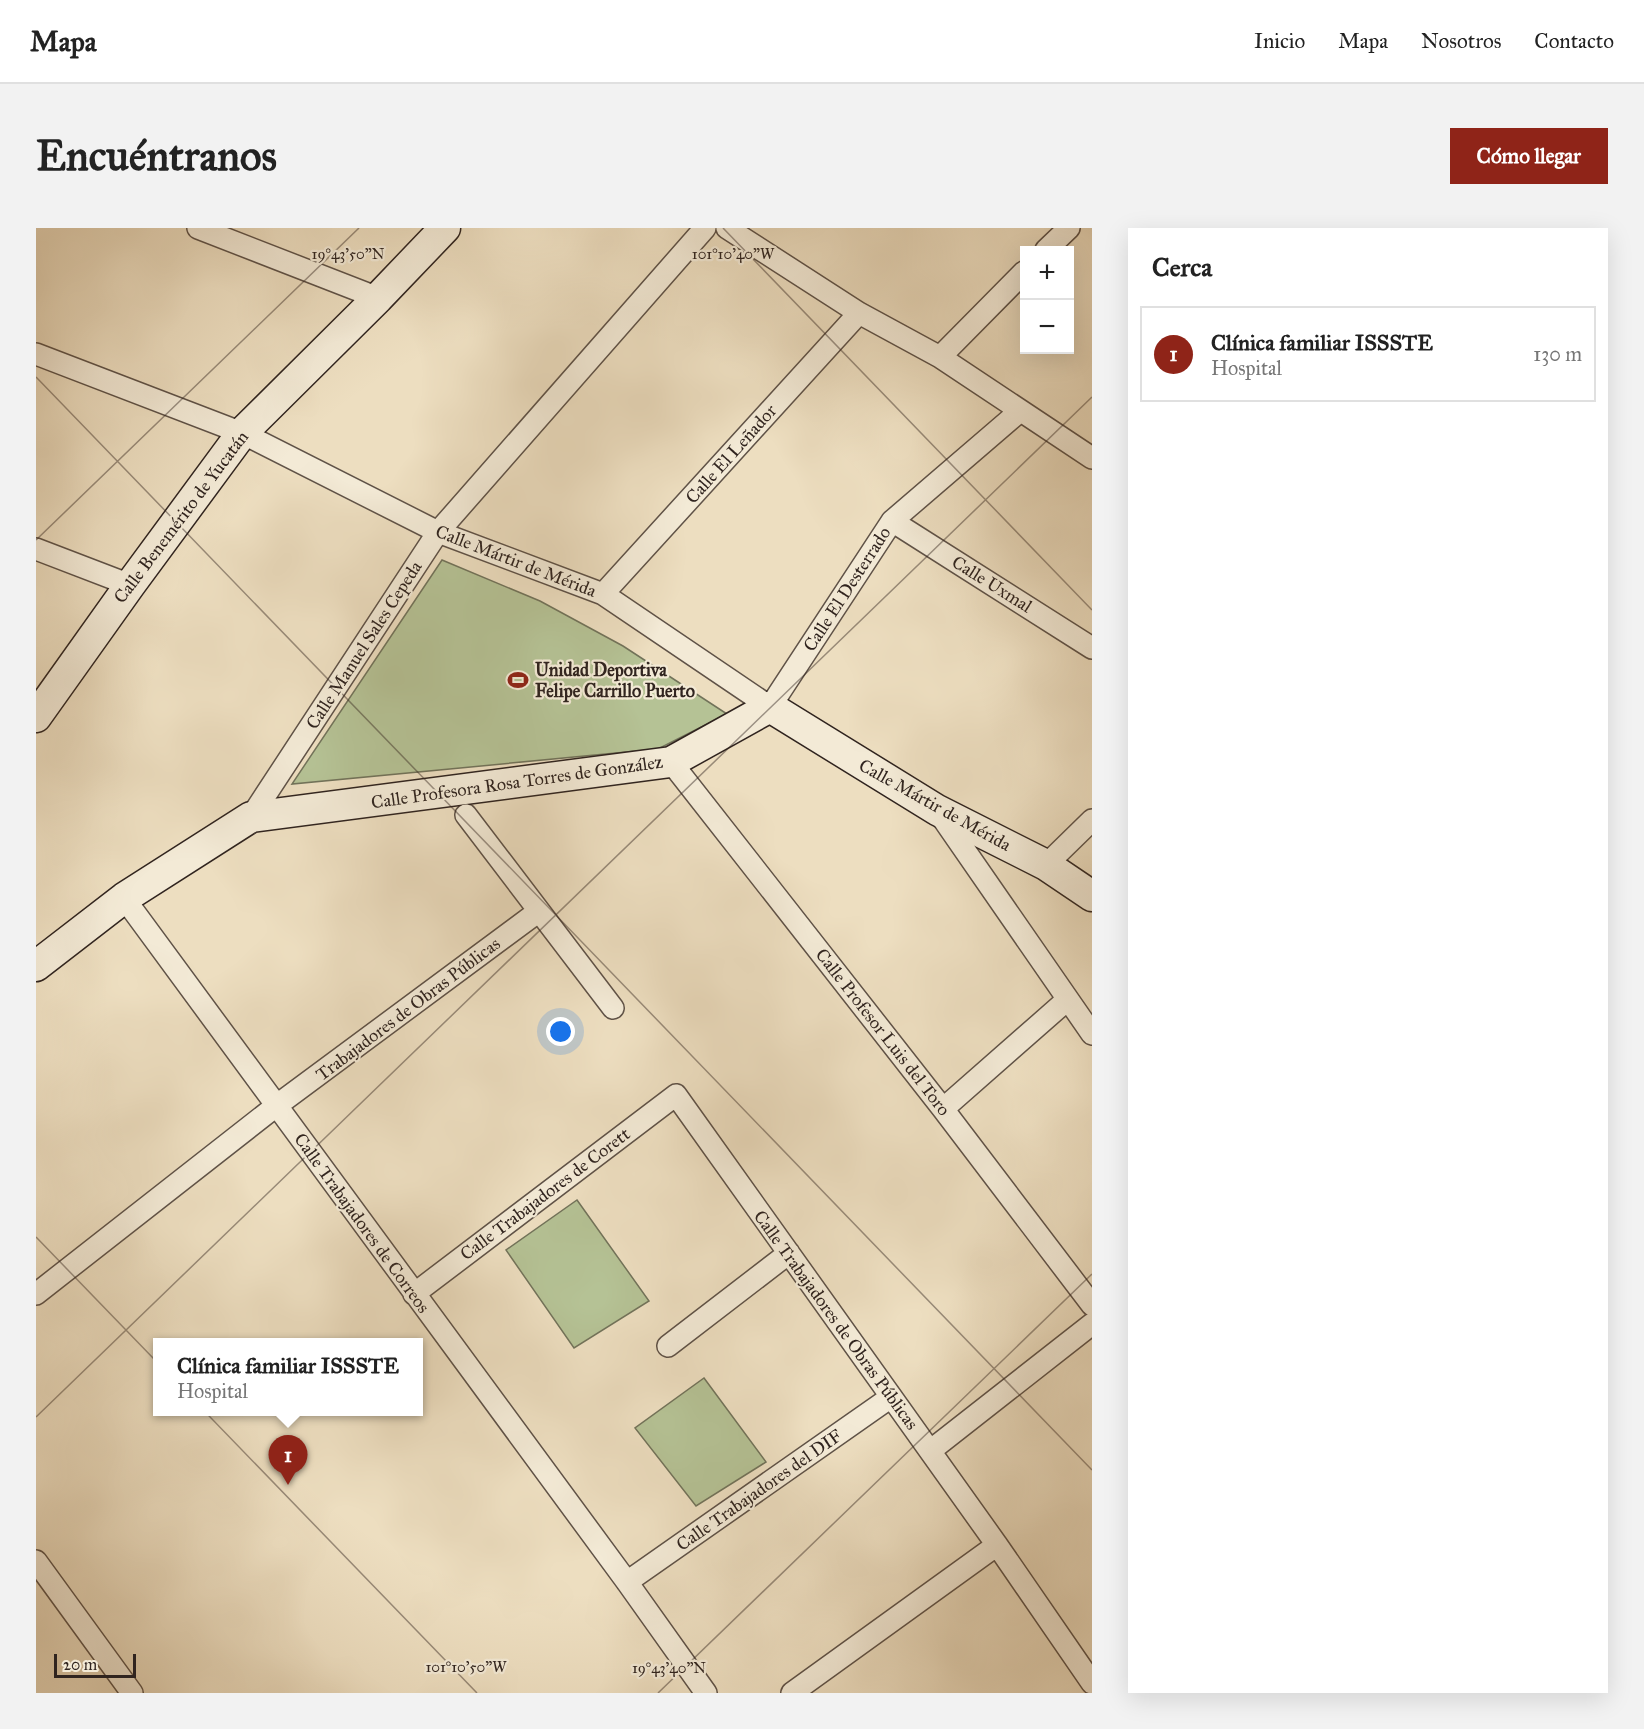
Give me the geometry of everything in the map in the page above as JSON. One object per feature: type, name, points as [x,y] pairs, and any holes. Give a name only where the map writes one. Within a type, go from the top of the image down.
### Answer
[{"type":"street","points":[[198,228],[378,298]]},
{"type":"street","name":"Calle Benemérito de Yucatán","points":[[36,717],[242,433],[445,228]]},
{"type":"street","name":"Calle Manuel Sales Cepeda","points":[[36,966],[123,898],[251,817],[438,532],[705,228]]},
{"type":"street","points":[[728,228],[859,313],[940,357],[1092,458]]},
{"type":"street","points":[[1049,246],[1063,230]]},
{"type":"street","points":[[940,357],[1020,276]]},
{"type":"street","name":"Calle El Leñador","points":[[603,594],[859,313]]},
{"type":"street","name":"Calle Mártir de Mérida","points":[[36,354],[242,433],[438,532],[603,594],[770,707],[937,810],[1046,865],[1092,896]]},
{"type":"street","name":"Calle El Desterrado","points":[[770,707],[892,521],[1020,411]]},
{"type":"street","name":"Calle Uxmal","points":[[892,521],[1092,648]]},
{"type":"street","points":[[36,549],[130,585]]},
{"type":"street","name":"Calle Profesora Rosa Torres de González","points":[[251,817],[671,762],[770,707]]},
{"type":"street","name":"Calle Profesor Luis del Toro","points":[[671,762],[943,1109],[1092,1305]]},
{"type":"street","points":[[937,810],[1092,1034]]},
{"type":"street","points":[[466,815],[613,1008]]},
{"type":"street","points":[[1046,865],[1092,820]]},
{"type":"street","name":"Calle Trabajadores de Correos","points":[[123,898],[627,1582],[706,1693]]},
{"type":"street","name":"Trabajadores de Obras Públicas","points":[[36,1294],[276,1106],[539,911]]},
{"type":"street","points":[[943,1109],[1067,1000]]},
{"type":"street","name":"Calle Trabajadores de Obras Públicas","points":[[676,1095],[997,1545],[1092,1683]]},
{"type":"street","name":"Calle Trabajadores de Corett","points":[[414,1294],[676,1095]]},
{"type":"street","points":[[668,1346],[789,1253]]},
{"type":"street","points":[[930,1451],[1092,1324]]},
{"type":"street","name":"Calle Trabajadores del DIF","points":[[627,1582],[891,1397]]},
{"type":"street","points":[[792,1693],[997,1545]]},
{"type":"street","points":[[38,1569],[132,1693]]},
{"type":"green space","name":"Unidad Deportiva Felipe Carrillo Puerto","points":[[442,560],[540,601],[623,646],[727,714],[658,749],[292,784]]},
{"type":"green space","points":[[577,1200],[649,1301],[574,1348],[506,1250]]},
{"type":"green space","points":[[704,1378],[766,1462],[696,1506],[635,1428]]},
{"type":"place","name":"Unidad Deportiva Felipe Carrillo Puerto","points":[[518,680]]},
{"type":"place","name":"Clínica familiar ISSSTE","points":[[288,1485]]}]
